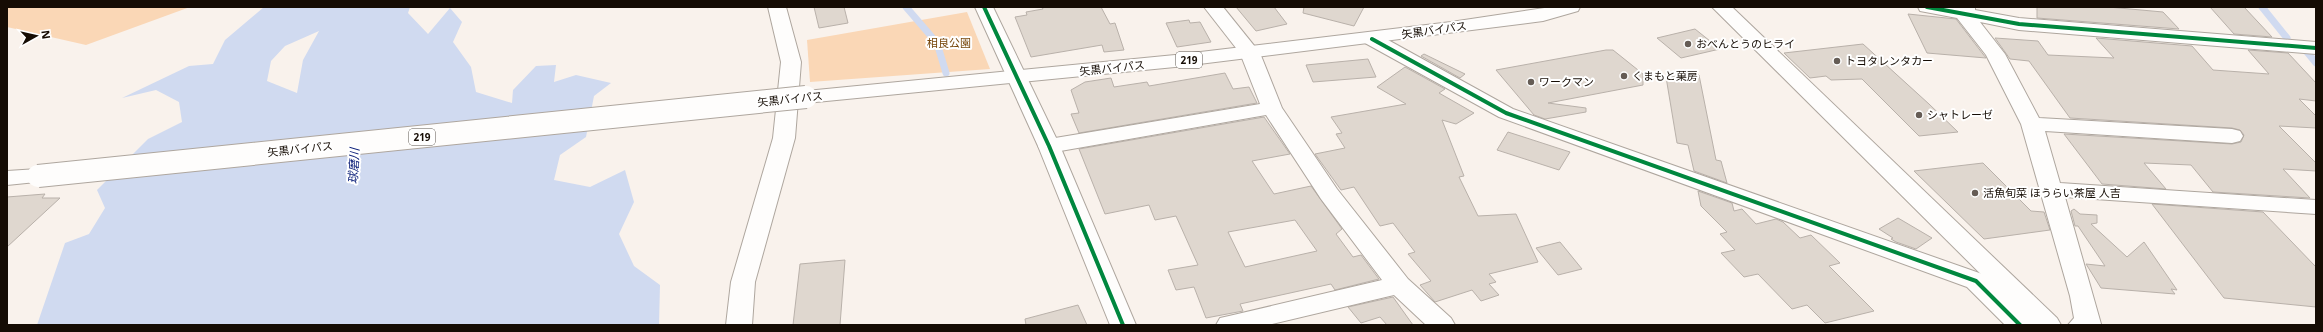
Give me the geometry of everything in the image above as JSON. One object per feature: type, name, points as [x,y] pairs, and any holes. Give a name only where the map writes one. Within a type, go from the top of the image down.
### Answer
[{"type":"main road","points":[[739,325],[743,282],[784,138],[790,62],[777,7]]},
{"type":"main road","points":[[984,7],[1016,79],[1050,146],[1123,325]]},
{"type":"main road","points":[[1213,7],[1250,53],[1272,108],[1329,194],[1399,285],[1442,325]]},
{"type":"main road","name":"矢黒バイパス","points":[[7,178],[806,97],[1016,79],[1372,39],[1543,15],[1571,7]]},
{"type":"main road","points":[[1722,7],[2048,325]]},
{"type":"main road","points":[[1927,7],[1966,11],[2019,24],[2316,48]]},
{"type":"main road","points":[[1966,11],[1995,54],[2032,124],[2052,190],[2088,324],[2081,325]]},
{"type":"main road","points":[[1372,39],[1506,113],[1976,281],[2020,325]]},
{"type":"main road","points":[[1050,146],[1272,108]]},
{"type":"main road","points":[[2032,124],[2232,136]]},
{"type":"main road","points":[[2052,190],[2078,190],[2316,207]]},
{"type":"main road","points":[[1229,325],[1399,285]]},
{"type":"green space","points":[[7,7],[190,7],[86,45],[7,27]]},
{"type":"green space","name":"相良公園","points":[[967,12],[990,69],[810,82],[807,40]]},
{"type":"water","name":"球磨川","points":[[264,7],[410,7],[408,13],[428,34],[450,8],[462,22],[453,42],[471,67],[476,92],[512,103],[513,90],[536,66],[556,65],[554,82],[576,75],[611,83],[594,96],[586,137],[560,155],[554,180],[590,187],[625,170],[634,202],[619,234],[634,266],[660,285],[659,325],[37,325],[65,243],[89,234],[105,208],[97,190],[148,139],[182,122],[179,102],[156,90],[122,98],[189,66],[213,64],[225,40]],"holes":[[[319,31],[303,60],[297,93],[267,81],[271,61],[285,46]]]},
{"type":"building","points":[[814,7],[844,7],[848,23],[819,28]]},
{"type":"building","points":[[1042,7],[1101,7],[1110,24],[1115,23],[1124,50],[1104,52],[1102,45],[1031,57],[1015,17],[1027,15],[1026,12],[1043,9]]},
{"type":"building","points":[[1236,7],[1274,7],[1287,24],[1256,31]]},
{"type":"building","points":[[1304,7],[1364,7],[1354,26],[1303,13]]},
{"type":"building","points":[[2037,7],[2108,7],[2163,12],[2179,29],[2037,18]]},
{"type":"building","points":[[2210,7],[2244,7],[2272,37],[2234,34]]},
{"type":"building","points":[[1908,14],[1956,19],[1986,58],[1927,53]]},
{"type":"building","points":[[1189,20],[1190,23],[1200,22],[1211,42],[1177,47],[1166,23]]},
{"type":"building","name":"おべんとうのヒライ","points":[[1695,29],[1720,49],[1681,58],[1657,38]]},
{"type":"building","points":[[1995,38],[2038,41],[2048,55],[2114,58],[2096,38],[2192,46],[2213,70],[2269,74],[2248,50],[2288,53],[2316,83],[2316,101],[2299,99],[2316,116],[2316,128],[2279,126],[2316,163],[2316,171],[2283,169],[2310,198],[2213,192],[2191,165],[2144,163],[2166,189],[2102,184],[2064,134],[2232,144],[2241,142],[2244,135],[2240,130],[2232,128],[2070,118],[2029,61],[2010,59]]},
{"type":"building","points":[[1863,44],[1958,132],[1919,136],[1862,79],[1831,80],[1826,76],[1810,78],[1784,53]]},
{"type":"building","points":[[1613,50],[1643,74],[1643,85],[1548,103],[1586,108],[1586,112],[1545,119],[1534,115],[1496,70]]},
{"type":"building","points":[[1424,54],[1465,74],[1460,78],[1421,56]]},
{"type":"building","points":[[1368,59],[1376,77],[1313,82],[1306,65]]},
{"type":"building","points":[[1405,67],[1445,89],[1439,93],[1474,113],[1456,124],[1442,120],[1464,176],[1459,177],[1478,216],[1516,214],[1538,262],[1489,274],[1496,282],[1489,284],[1499,295],[1481,301],[1472,290],[1435,302],[1420,285],[1431,281],[1408,254],[1415,252],[1393,223],[1380,226],[1354,187],[1341,190],[1315,154],[1345,148],[1336,134],[1342,133],[1331,117],[1406,104],[1377,87]]},
{"type":"building","points":[[1225,73],[1233,89],[1249,87],[1257,103],[1079,133],[1071,114],[1079,113],[1071,90],[1085,82],[1111,78],[1114,87],[1147,82],[1149,86]]},
{"type":"building","points":[[1699,75],[1716,160],[1721,161],[1727,183],[1694,171],[1688,145],[1677,143],[1666,77]]},
{"type":"building","points":[[1264,117],[1290,154],[1252,161],[1274,194],[1311,186],[1342,229],[1336,234],[1353,257],[1361,255],[1379,279],[1335,290],[1331,284],[1240,304],[1243,311],[1206,318],[1194,287],[1176,290],[1168,270],[1198,265],[1176,216],[1155,220],[1149,205],[1105,214],[1079,149]],"holes":[[[1295,220],[1317,251],[1245,267],[1228,232]]]},
{"type":"building","points":[[1508,132],[1570,152],[1559,170],[1497,150]]},
{"type":"building","name":"活魚旬菜 ほうらい茶屋 人吉","points":[[1983,163],[2031,211],[2044,212],[2050,230],[1984,239],[1914,171]]},
{"type":"building","points":[[1698,191],[1732,203],[1734,211],[1742,209],[1756,224],[1776,219],[1783,222],[1800,238],[1811,235],[1840,263],[1829,266],[1874,311],[1825,323],[1807,305],[1792,309],[1758,274],[1744,277],[1721,253],[1735,250],[1720,234],[1727,232],[1701,206]]},
{"type":"building","points":[[45,194],[42,198],[60,198],[7,247],[7,197]]},
{"type":"building","points":[[2152,204],[2263,212],[2316,267],[2316,307],[2224,298]]},
{"type":"building","points":[[2074,209],[2080,214],[2097,215],[2097,223],[2091,224],[2127,257],[2144,242],[2177,290],[2171,289],[2175,294],[2101,288],[2086,264],[2105,266],[2078,226],[2075,226],[2071,211]]},
{"type":"building","points":[[1898,218],[1932,238],[1916,249],[1896,242],[1891,239],[1893,238],[1879,229]]},
{"type":"building","points":[[1560,242],[1582,269],[1558,275],[1536,248]]},
{"type":"building","points":[[845,260],[840,325],[793,325],[800,264]]},
{"type":"building","points":[[1393,297],[1413,325],[1387,325],[1380,317],[1361,323],[1348,307]]},
{"type":"building","points":[[1078,305],[1087,325],[1026,325],[1025,319]]},
{"type":"waterway","points":[[906,7],[937,43],[946,73]]},
{"type":"waterway","points":[[2262,7],[2287,38]]},
{"type":"waterway","points":[[2307,52],[2316,63]]},
{"type":"cycle path","points":[[984,7],[1016,79],[1049,146],[1123,325]]},
{"type":"cycle path","points":[[1927,7],[2019,24],[2316,48]]},
{"type":"cycle path","points":[[1372,39],[1506,113],[1976,281],[2020,325]]},
{"type":"place","name":"おべんとうのヒライ","points":[[1688,44]]},
{"type":"place","name":"トヨタレンタカー","points":[[1837,61]]},
{"type":"place","name":"くまもと菓房","points":[[1624,76]]},
{"type":"place","name":"ワークマン","points":[[1531,82]]},
{"type":"place","name":"シャトレーゼ","points":[[1919,115]]},
{"type":"place","name":"活魚旬菜 ほうらい茶屋 人吉","points":[[1975,193]]}]
